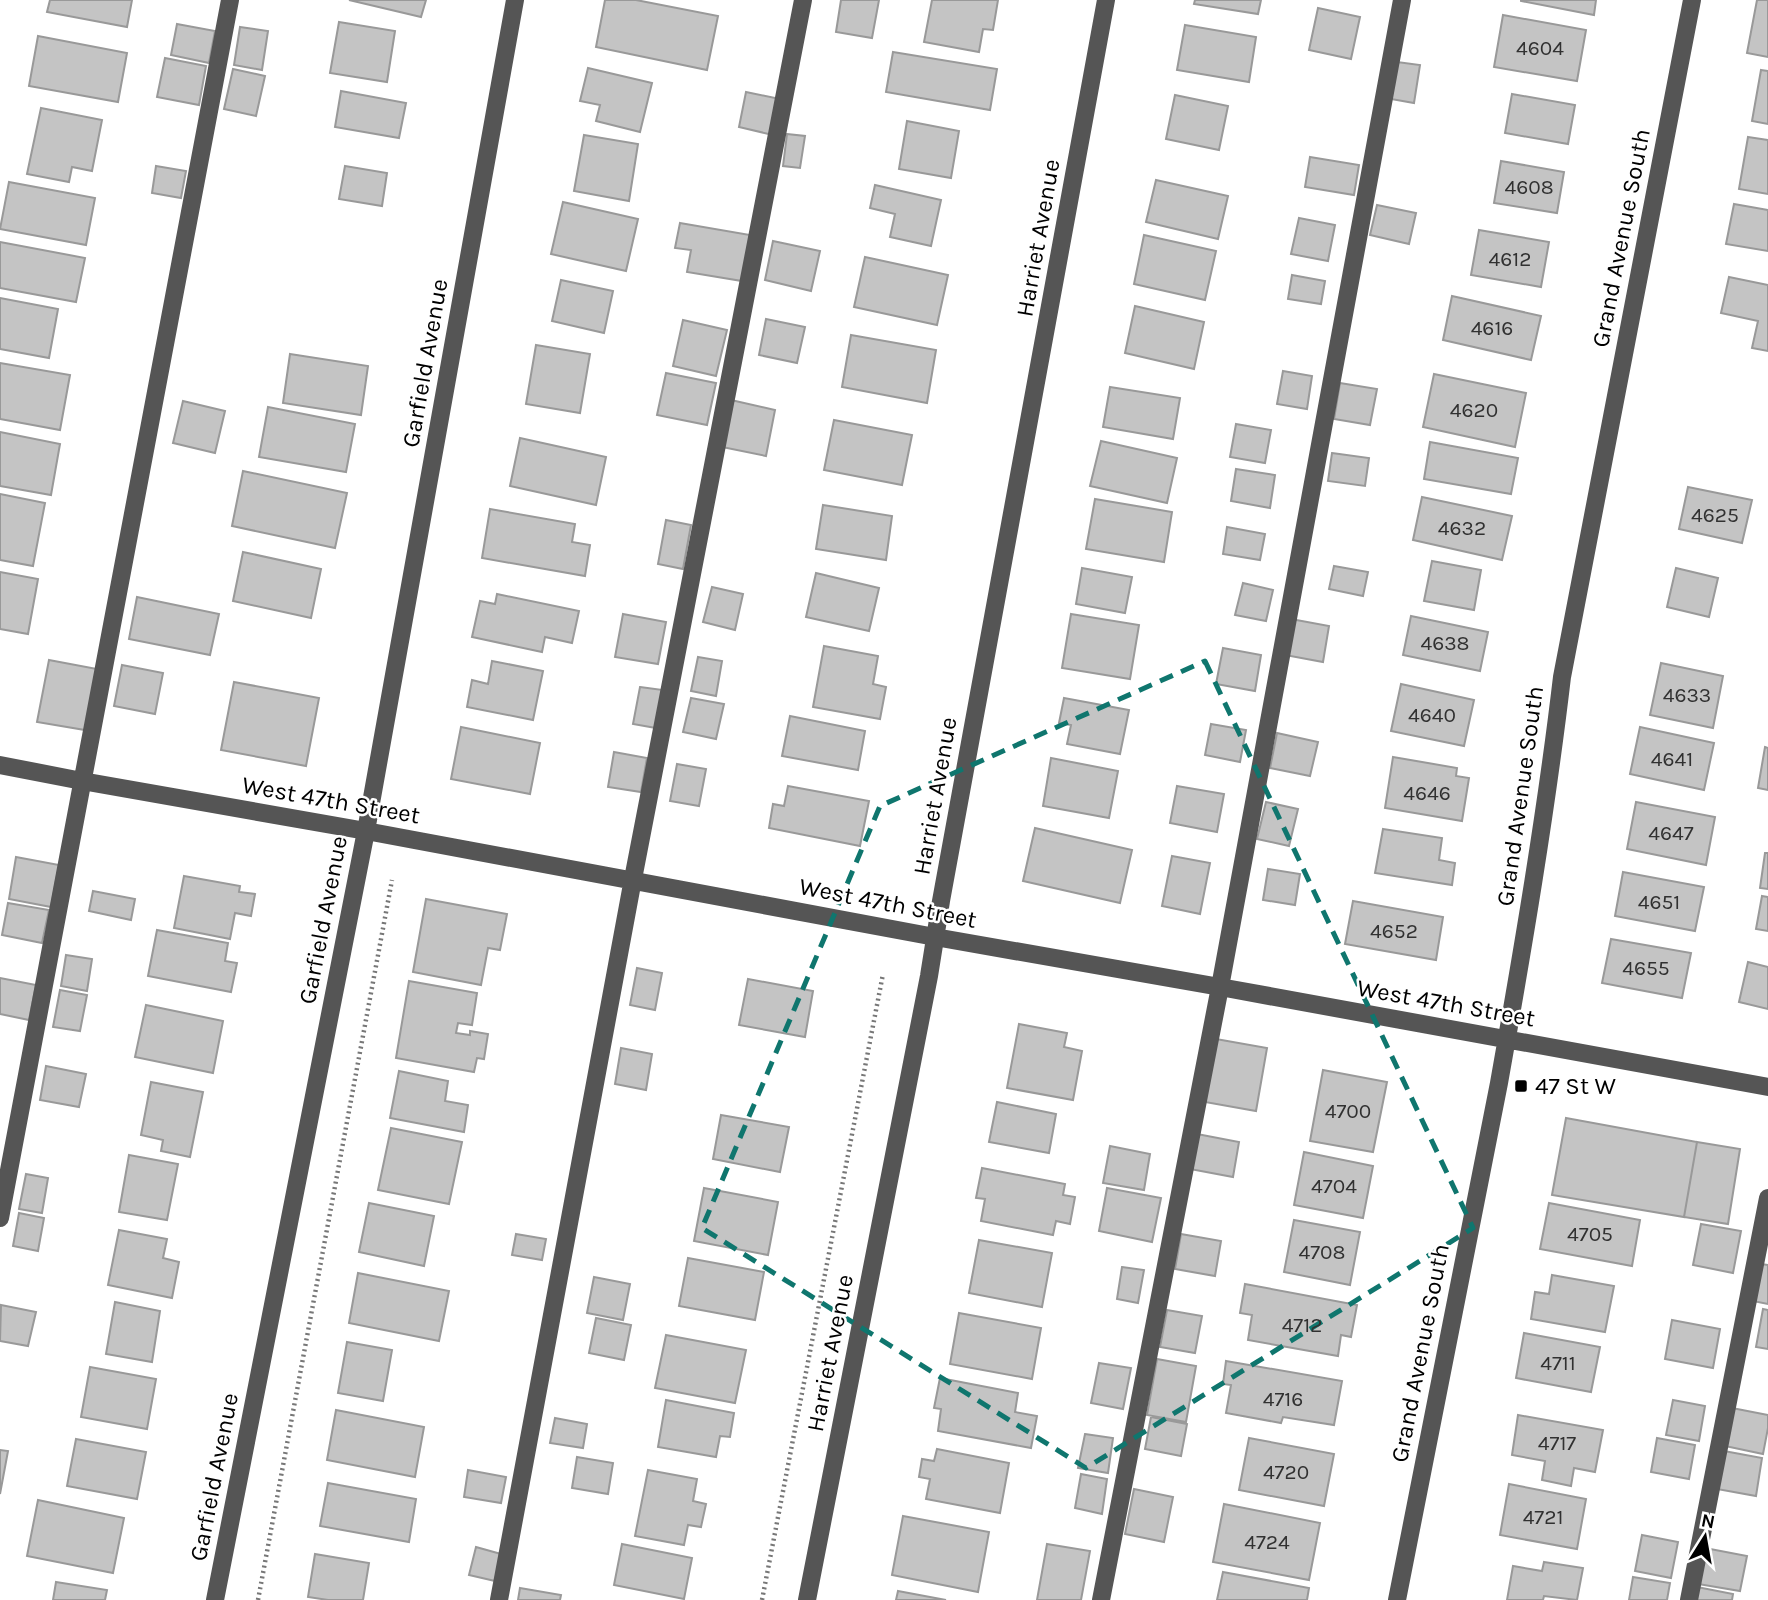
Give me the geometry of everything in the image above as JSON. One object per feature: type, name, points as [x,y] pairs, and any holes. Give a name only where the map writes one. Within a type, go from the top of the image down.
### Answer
[{"type":"street","points":[[0,1218],[230,0]]},
{"type":"street","name":"Garfield Avenue","points":[[215,1600],[366,831],[515,0]]},
{"type":"street","points":[[499,1600],[633,879],[803,0]]},
{"type":"street","name":"Harriet Avenue","points":[[807,1600],[929,976],[1106,0]]},
{"type":"street","points":[[1101,1600],[1220,987],[1402,0]]},
{"type":"street","name":"Grand Avenue South","points":[[1397,1600],[1507,1039],[1551,767],[1562,677],[1692,0]]},
{"type":"street","name":"West 47th Street","points":[[0,765],[1768,1087]]},
{"type":"street","points":[[1689,1600],[1768,1198]]},
{"type":"path","points":[[258,1600],[392,880]]},
{"type":"path","points":[[762,1600],[883,974]]},
{"type":"highlighted area","points":[[1205,661],[1473,1228],[1086,1468],[702,1228],[880,806]]},
{"type":"building","points":[[50,0],[132,0],[127,27],[47,12]]},
{"type":"building","points":[[349,0],[426,0],[421,17]]},
{"type":"building","points":[[605,0],[636,0],[718,16],[707,70],[596,47]]},
{"type":"building","points":[[841,0],[879,0],[872,38],[836,32]]},
{"type":"building","points":[[932,0],[998,0],[993,30],[983,29],[979,52],[924,42]]},
{"type":"building","points":[[1195,0],[1261,0],[1258,14],[1194,4]]},
{"type":"building","points":[[1521,0],[1596,0],[1594,15]]},
{"type":"building","points":[[1757,0],[1768,0],[1768,57],[1747,53]]},
{"type":"building","points":[[1318,8],[1360,17],[1351,59],[1309,50]]},
{"type":"building","points":[[1503,15],[1586,30],[1577,81],[1494,67]]},
{"type":"building","points":[[339,22],[395,31],[387,82],[330,73]]},
{"type":"building","points":[[177,24],[215,31],[209,63],[171,55]]},
{"type":"building","points":[[1185,25],[1256,37],[1249,82],[1177,70]]},
{"type":"building","points":[[240,27],[268,31],[262,70],[234,65]]},
{"type":"building","points":[[38,36],[127,53],[118,102],[29,86]]},
{"type":"building","points":[[893,52],[997,69],[990,110],[886,92]]},
{"type":"building","points":[[165,58],[206,66],[199,105],[157,97]]},
{"type":"building","points":[[1397,62],[1420,65],[1414,103],[1391,99]]},
{"type":"building","points":[[588,68],[652,83],[640,132],[596,121],[600,105],[580,101]]},
{"type":"building","points":[[233,69],[265,76],[256,116],[224,109]]},
{"type":"building","points":[[1761,70],[1768,71],[1768,124],[1752,121]]},
{"type":"building","points":[[341,91],[406,103],[399,138],[335,127]]},
{"type":"building","points":[[746,92],[780,99],[773,135],[739,127]]},
{"type":"building","points":[[1512,94],[1575,105],[1568,144],[1505,133]]},
{"type":"building","points":[[1175,95],[1228,106],[1219,150],[1166,139]]},
{"type":"building","points":[[41,108],[102,120],[92,171],[72,167],[69,182],[27,174]]},
{"type":"building","points":[[907,121],[959,131],[951,178],[899,169]]},
{"type":"building","points":[[787,134],[805,136],[800,168],[783,166]]},
{"type":"building","points":[[584,135],[638,144],[629,201],[574,191]]},
{"type":"building","points":[[1748,137],[1768,140],[1768,194],[1739,189]]},
{"type":"building","points":[[1310,157],[1359,165],[1354,195],[1305,187]]},
{"type":"building","points":[[1501,161],[1564,172],[1557,213],[1494,203]]},
{"type":"building","points":[[156,166],[186,171],[181,198],[152,193]]},
{"type":"building","points":[[345,166],[387,173],[382,206],[339,199]]},
{"type":"building","points":[[1156,180],[1228,196],[1218,239],[1146,222]]},
{"type":"building","points":[[9,182],[95,198],[86,245],[0,229]]},
{"type":"building","points":[[875,185],[941,200],[931,246],[890,237],[895,214],[870,208]]},
{"type":"building","points":[[563,202],[638,219],[626,271],[551,254]]},
{"type":"building","points":[[1734,204],[1768,210],[1768,251],[1726,244]]},
{"type":"building","points":[[1377,205],[1416,213],[1409,244],[1370,235]]},
{"type":"building","points":[[1299,218],[1335,225],[1328,261],[1291,254]]},
{"type":"building","points":[[680,223],[750,235],[742,281],[687,272],[691,250],[675,248]]},
{"type":"building","points":[[1479,230],[1549,242],[1541,287],[1471,275]]},
{"type":"building","points":[[1144,235],[1216,251],[1205,300],[1134,284]]},
{"type":"building","points":[[773,241],[820,251],[811,291],[765,280]]},
{"type":"building","points":[[0,242],[85,258],[76,302],[0,288]]},
{"type":"building","points":[[865,257],[948,275],[937,325],[854,307]]},
{"type":"building","points":[[1292,275],[1325,281],[1321,304],[1288,299]]},
{"type":"building","points":[[1729,277],[1768,285],[1768,351],[1752,348],[1758,321],[1721,313]]},
{"type":"building","points":[[561,280],[613,291],[604,333],[552,321]]},
{"type":"building","points":[[1452,296],[1541,316],[1531,360],[1443,340]]},
{"type":"building","points":[[0,298],[58,309],[49,358],[0,349]]},
{"type":"building","points":[[1135,306],[1204,322],[1194,369],[1125,353]]},
{"type":"building","points":[[766,319],[805,327],[797,363],[759,355]]},
{"type":"building","points":[[683,320],[727,330],[716,376],[673,366]]},
{"type":"building","points":[[851,335],[936,350],[927,403],[842,387]]},
{"type":"building","points":[[536,345],[590,354],[580,413],[526,404]]},
{"type":"building","points":[[290,354],[368,366],[361,415],[283,403]]},
{"type":"building","points":[[0,363],[70,375],[60,430],[0,419]]},
{"type":"building","points":[[1283,371],[1312,376],[1307,409],[1277,404]]},
{"type":"building","points":[[666,373],[716,383],[707,425],[657,415]]},
{"type":"building","points":[[1434,374],[1526,393],[1515,447],[1423,427]]},
{"type":"building","points":[[1340,383],[1377,389],[1370,425],[1334,419]]},
{"type":"building","points":[[1110,387],[1180,398],[1173,439],[1103,427]]},
{"type":"building","points":[[731,400],[775,410],[766,456],[722,447]]},
{"type":"building","points":[[183,401],[225,411],[215,453],[173,443]]},
{"type":"building","points":[[268,407],[355,424],[346,472],[259,457]]},
{"type":"building","points":[[834,420],[912,435],[902,485],[824,470]]},
{"type":"building","points":[[1236,424],[1271,430],[1265,463],[1230,457]]},
{"type":"building","points":[[0,432],[60,444],[51,495],[0,486]]},
{"type":"building","points":[[520,438],[606,457],[596,505],[510,486]]},
{"type":"building","points":[[1101,441],[1177,458],[1167,503],[1090,486]]},
{"type":"building","points":[[1430,442],[1518,458],[1511,494],[1424,479]]},
{"type":"building","points":[[1332,453],[1369,458],[1365,486],[1328,481]]},
{"type":"building","points":[[1236,469],[1275,475],[1270,508],[1231,501]]},
{"type":"building","points":[[243,471],[347,493],[335,548],[232,526]]},
{"type":"building","points":[[1688,487],[1752,500],[1742,543],[1679,529]]},
{"type":"building","points":[[0,494],[45,503],[33,566],[0,560]]},
{"type":"building","points":[[1422,497],[1512,516],[1502,560],[1413,540]]},
{"type":"building","points":[[1095,499],[1172,512],[1164,562],[1086,549]]},
{"type":"building","points":[[823,505],[892,516],[886,560],[816,549]]},
{"type":"building","points":[[490,509],[575,524],[572,542],[590,545],[585,576],[482,558]]},
{"type":"building","points":[[666,520],[691,525],[683,569],[658,564]]},
{"type":"building","points":[[1227,527],[1265,534],[1260,560],[1223,554]]},
{"type":"building","points":[[243,552],[321,569],[311,618],[233,601]]},
{"type":"building","points":[[1432,561],[1481,570],[1474,610],[1424,601]]},
{"type":"building","points":[[1334,566],[1368,572],[1363,596],[1329,589]]},
{"type":"building","points":[[1082,568],[1132,577],[1125,613],[1076,604]]},
{"type":"building","points":[[1676,568],[1718,578],[1709,617],[1667,607]]},
{"type":"building","points":[[0,572],[38,579],[28,634],[0,629]]},
{"type":"building","points":[[816,573],[879,588],[869,631],[806,617]]},
{"type":"building","points":[[1243,583],[1273,590],[1266,621],[1235,615]]},
{"type":"building","points":[[712,587],[743,594],[735,630],[703,622]]},
{"type":"building","points":[[497,594],[579,611],[572,643],[545,637],[542,652],[472,637],[480,601],[495,604]]},
{"type":"building","points":[[137,597],[219,614],[210,655],[129,639]]},
{"type":"building","points":[[623,614],[666,622],[658,664],[615,657]]},
{"type":"building","points":[[1071,614],[1139,625],[1130,679],[1062,668]]},
{"type":"building","points":[[1411,616],[1488,632],[1480,671],[1403,655]]},
{"type":"building","points":[[1291,619],[1329,626],[1323,662],[1285,655]]},
{"type":"building","points":[[824,646],[878,656],[873,684],[886,687],[880,719],[813,707]]},
{"type":"building","points":[[1223,648],[1261,655],[1255,691],[1216,684]]},
{"type":"building","points":[[698,657],[722,661],[716,696],[691,691]]},
{"type":"building","points":[[49,660],[97,669],[85,730],[37,722]]},
{"type":"building","points":[[492,661],[543,671],[533,720],[467,707],[472,680],[488,684]]},
{"type":"building","points":[[1661,663],[1723,676],[1713,728],[1650,715]]},
{"type":"building","points":[[122,665],[163,673],[155,714],[114,706]]},
{"type":"building","points":[[234,682],[319,698],[306,766],[221,750]]},
{"type":"building","points":[[1401,684],[1474,700],[1464,746],[1391,731]]},
{"type":"building","points":[[640,687],[663,690],[656,728],[633,724]]},
{"type":"building","points":[[691,698],[724,704],[716,739],[683,732]]},
{"type":"building","points":[[1064,698],[1129,710],[1120,754],[1067,744],[1071,725],[1059,723]]},
{"type":"building","points":[[790,716],[865,731],[858,770],[782,756]]},
{"type":"building","points":[[1211,724],[1246,730],[1240,762],[1205,755]]},
{"type":"building","points":[[461,727],[540,743],[530,794],[451,779]]},
{"type":"building","points":[[1640,727],[1714,743],[1704,790],[1630,774]]},
{"type":"building","points":[[1277,733],[1318,742],[1310,776],[1270,768]]},
{"type":"building","points":[[1765,747],[1768,748],[1768,790],[1758,788]]},
{"type":"building","points":[[614,752],[647,758],[641,792],[608,787]]},
{"type":"building","points":[[1393,757],[1457,768],[1456,776],[1469,778],[1462,821],[1385,808]]},
{"type":"building","points":[[1051,758],[1118,771],[1109,818],[1043,806]]},
{"type":"building","points":[[677,764],[706,769],[699,806],[670,801]]},
{"type":"building","points":[[788,786],[869,801],[860,846],[769,828],[773,804],[784,806]]},
{"type":"building","points":[[1177,786],[1224,794],[1217,832],[1170,823]]},
{"type":"building","points":[[1266,802],[1298,809],[1289,846],[1257,839]]},
{"type":"building","points":[[1636,802],[1715,817],[1706,865],[1627,849]]},
{"type":"building","points":[[1035,828],[1132,850],[1120,903],[1023,881]]},
{"type":"building","points":[[1383,829],[1442,838],[1439,860],[1455,863],[1452,885],[1375,873]]},
{"type":"building","points":[[1765,853],[1768,853],[1768,889],[1760,888]]},
{"type":"building","points":[[1172,856],[1210,863],[1200,914],[1162,906]]},
{"type":"building","points":[[16,857],[59,865],[51,907],[9,899]]},
{"type":"building","points":[[1268,869],[1300,874],[1295,905],[1263,900]]},
{"type":"building","points":[[1623,872],[1704,887],[1695,931],[1615,916]]},
{"type":"building","points":[[184,876],[240,886],[239,892],[255,894],[251,916],[235,913],[230,939],[174,928]]},
{"type":"building","points":[[93,891],[135,899],[131,920],[89,911]]},
{"type":"building","points":[[1762,896],[1768,897],[1768,931],[1756,929]]},
{"type":"building","points":[[426,899],[507,914],[500,950],[488,948],[481,985],[413,972]]},
{"type":"building","points":[[1353,901],[1443,917],[1436,960],[1345,944]]},
{"type":"building","points":[[8,903],[49,910],[42,943],[2,935]]},
{"type":"building","points":[[157,930],[228,943],[225,961],[237,963],[231,992],[148,976]]},
{"type":"building","points":[[1611,939],[1691,953],[1682,998],[1602,983]]},
{"type":"building","points":[[66,955],[92,959],[87,991],[61,986]]},
{"type":"building","points":[[1748,962],[1768,967],[1768,1009],[1739,1002]]},
{"type":"building","points":[[637,968],[662,973],[655,1010],[630,1005]]},
{"type":"building","points":[[0,978],[36,985],[29,1020],[0,1014]]},
{"type":"building","points":[[748,979],[813,991],[805,1037],[739,1025]]},
{"type":"building","points":[[409,981],[477,993],[472,1025],[458,1023],[456,1033],[470,1035],[470,1031],[488,1034],[484,1059],[477,1058],[474,1072],[396,1058]]},
{"type":"building","points":[[60,990],[87,995],[80,1031],[53,1027]]},
{"type":"building","points":[[146,1005],[223,1021],[213,1073],[135,1057]]},
{"type":"building","points":[[1019,1024],[1067,1033],[1064,1047],[1082,1051],[1073,1100],[1007,1088]]},
{"type":"building","points":[[1216,1039],[1267,1048],[1256,1111],[1205,1102]]},
{"type":"building","points":[[621,1048],[652,1054],[646,1090],[615,1084]]},
{"type":"building","points":[[46,1066],[86,1074],[79,1107],[40,1100]]},
{"type":"building","points":[[1323,1070],[1387,1082],[1373,1152],[1310,1141]]},
{"type":"building","points":[[399,1071],[448,1081],[445,1101],[468,1105],[464,1132],[390,1118]]},
{"type":"building","points":[[151,1082],[203,1092],[190,1157],[161,1151],[163,1140],[141,1135]]},
{"type":"building","points":[[997,1102],[1056,1114],[1049,1153],[989,1142]]},
{"type":"building","points":[[721,1115],[789,1127],[780,1172],[713,1159]]},
{"type":"building","points":[[1566,1118],[1697,1142],[1684,1217],[1552,1195]]},
{"type":"building","points":[[391,1128],[462,1142],[449,1204],[378,1190]]},
{"type":"building","points":[[1197,1134],[1239,1142],[1233,1177],[1190,1169]]},
{"type":"building","points":[[1697,1142],[1740,1149],[1728,1224],[1684,1217]]},
{"type":"building","points":[[1110,1146],[1150,1154],[1144,1190],[1103,1183]]},
{"type":"building","points":[[1304,1152],[1373,1166],[1363,1218],[1294,1205]]},
{"type":"building","points":[[129,1155],[178,1164],[167,1220],[119,1212]]},
{"type":"building","points":[[982,1168],[1065,1184],[1063,1195],[1075,1197],[1070,1224],[1056,1221],[1053,1235],[981,1221],[985,1199],[976,1198]]},
{"type":"building","points":[[26,1174],[48,1178],[42,1213],[19,1209]]},
{"type":"building","points":[[704,1188],[778,1202],[768,1255],[694,1241]]},
{"type":"building","points":[[1107,1188],[1161,1198],[1152,1242],[1099,1231]]},
{"type":"building","points":[[369,1203],[434,1216],[424,1266],[359,1252]]},
{"type":"building","points":[[1549,1203],[1640,1220],[1632,1266],[1540,1249]]},
{"type":"building","points":[[19,1213],[44,1218],[38,1251],[13,1246]]},
{"type":"building","points":[[1294,1220],[1360,1232],[1350,1285],[1284,1272]]},
{"type":"building","points":[[1701,1224],[1741,1231],[1733,1273],[1693,1265]]},
{"type":"building","points":[[119,1230],[167,1239],[163,1258],[179,1262],[172,1298],[108,1285]]},
{"type":"building","points":[[516,1234],[546,1239],[542,1260],[512,1255]]},
{"type":"building","points":[[1181,1234],[1221,1241],[1215,1276],[1175,1269]]},
{"type":"building","points":[[979,1240],[1052,1253],[1042,1307],[969,1293]]},
{"type":"building","points":[[688,1258],[764,1272],[755,1320],[679,1306]]},
{"type":"building","points":[[1761,1264],[1768,1265],[1768,1304],[1753,1301]]},
{"type":"building","points":[[1122,1267],[1144,1270],[1138,1303],[1117,1299]]},
{"type":"building","points":[[358,1273],[449,1291],[439,1341],[349,1323]]},
{"type":"building","points":[[1552,1275],[1614,1286],[1605,1332],[1531,1319],[1535,1292],[1549,1294]]},
{"type":"building","points":[[594,1277],[630,1284],[623,1320],[587,1313]]},
{"type":"building","points":[[1245,1284],[1357,1305],[1351,1337],[1341,1335],[1338,1356],[1248,1340],[1252,1315],[1240,1313]]},
{"type":"building","points":[[115,1302],[160,1311],[152,1362],[106,1354]]},
{"type":"building","points":[[1,1305],[36,1312],[28,1346],[0,1341]]},
{"type":"building","points":[[1763,1309],[1768,1310],[1768,1349],[1756,1347]]},
{"type":"building","points":[[1167,1310],[1202,1316],[1195,1353],[1160,1347]]},
{"type":"building","points":[[959,1313],[1041,1328],[1032,1379],[950,1364]]},
{"type":"building","points":[[596,1318],[631,1325],[624,1360],[589,1353]]},
{"type":"building","points":[[1672,1320],[1720,1329],[1713,1368],[1665,1359]]},
{"type":"building","points":[[1524,1333],[1600,1347],[1591,1392],[1516,1378]]},
{"type":"building","points":[[666,1335],[746,1350],[735,1403],[655,1388]]},
{"type":"building","points":[[347,1342],[392,1350],[383,1401],[338,1393]]},
{"type":"building","points":[[1157,1359],[1196,1366],[1186,1422],[1147,1415]]},
{"type":"building","points":[[1226,1361],[1342,1381],[1334,1425],[1283,1417],[1281,1423],[1226,1413],[1231,1385],[1223,1384]]},
{"type":"building","points":[[1099,1363],[1131,1368],[1123,1409],[1091,1403]]},
{"type":"building","points":[[90,1367],[156,1379],[147,1429],[81,1417]]},
{"type":"building","points":[[940,1378],[1018,1393],[1015,1412],[1037,1416],[1031,1448],[938,1431],[941,1409],[934,1408]]},
{"type":"building","points":[[666,1400],[734,1413],[730,1437],[720,1436],[716,1457],[658,1447]]},
{"type":"building","points":[[1673,1400],[1705,1406],[1699,1441],[1666,1435]]},
{"type":"building","points":[[1732,1408],[1768,1415],[1763,1454],[1725,1446]]},
{"type":"building","points":[[336,1410],[424,1427],[415,1477],[327,1460]]},
{"type":"building","points":[[1518,1415],[1603,1430],[1595,1472],[1574,1468],[1571,1486],[1542,1480],[1545,1461],[1512,1455]]},
{"type":"building","points":[[1151,1417],[1187,1424],[1181,1456],[1145,1449]]},
{"type":"building","points":[[555,1418],[587,1424],[583,1448],[550,1443]]},
{"type":"building","points":[[1085,1434],[1113,1438],[1108,1473],[1078,1468]]},
{"type":"building","points":[[1249,1438],[1334,1454],[1324,1506],[1239,1490]]},
{"type":"building","points":[[1657,1438],[1695,1445],[1689,1479],[1651,1472]]},
{"type":"building","points":[[76,1439],[146,1452],[137,1499],[67,1486]]},
{"type":"building","points":[[937,1449],[1009,1463],[1000,1513],[926,1499],[930,1479],[919,1477],[922,1459],[934,1461]]},
{"type":"building","points":[[0,1450],[8,1451],[0,1494]]},
{"type":"building","points":[[1724,1451],[1762,1458],[1756,1496],[1717,1489]]},
{"type":"building","points":[[577,1457],[613,1463],[608,1494],[572,1488]]},
{"type":"building","points":[[468,1470],[506,1477],[501,1503],[464,1497]]},
{"type":"building","points":[[648,1470],[697,1479],[693,1501],[706,1504],[701,1527],[688,1525],[684,1545],[635,1536]]},
{"type":"building","points":[[1081,1474],[1107,1479],[1102,1514],[1075,1508]]},
{"type":"building","points":[[328,1483],[416,1499],[409,1542],[320,1526]]},
{"type":"building","points":[[1509,1484],[1586,1499],[1577,1549],[1500,1535]]},
{"type":"building","points":[[1134,1489],[1173,1497],[1164,1542],[1125,1534]]},
{"type":"building","points":[[38,1500],[124,1518],[113,1573],[27,1556]]},
{"type":"building","points":[[1224,1504],[1320,1523],[1309,1580],[1213,1562]]},
{"type":"building","points":[[903,1516],[989,1532],[978,1592],[892,1575]]},
{"type":"building","points":[[1642,1535],[1678,1542],[1671,1578],[1635,1571]]},
{"type":"building","points":[[622,1544],[692,1558],[684,1599],[614,1585]]},
{"type":"building","points":[[1047,1544],[1090,1551],[1081,1600],[1037,1600]]},
{"type":"building","points":[[476,1547],[501,1554],[495,1581],[469,1575]]},
{"type":"building","points":[[1705,1548],[1747,1556],[1740,1591],[1698,1584]]},
{"type":"building","points":[[315,1554],[369,1563],[363,1600],[308,1597]]},
{"type":"building","points":[[1544,1562],[1583,1568],[1577,1600],[1544,1596],[1543,1600],[1507,1600],[1513,1566],[1542,1571]]},
{"type":"building","points":[[1223,1572],[1309,1588],[1307,1600],[1217,1600]]},
{"type":"building","points":[[1633,1577],[1670,1583],[1667,1600],[1629,1600]]},
{"type":"building","points":[[56,1582],[107,1590],[105,1600],[53,1600]]},
{"type":"building","points":[[1697,1587],[1733,1594],[1732,1600],[1695,1600]]},
{"type":"building","points":[[520,1588],[561,1595],[560,1600],[518,1600]]},
{"type":"building","points":[[898,1591],[946,1600],[896,1600]]},
{"type":"place","name":"47 St W","points":[[1521,1086]]}]
